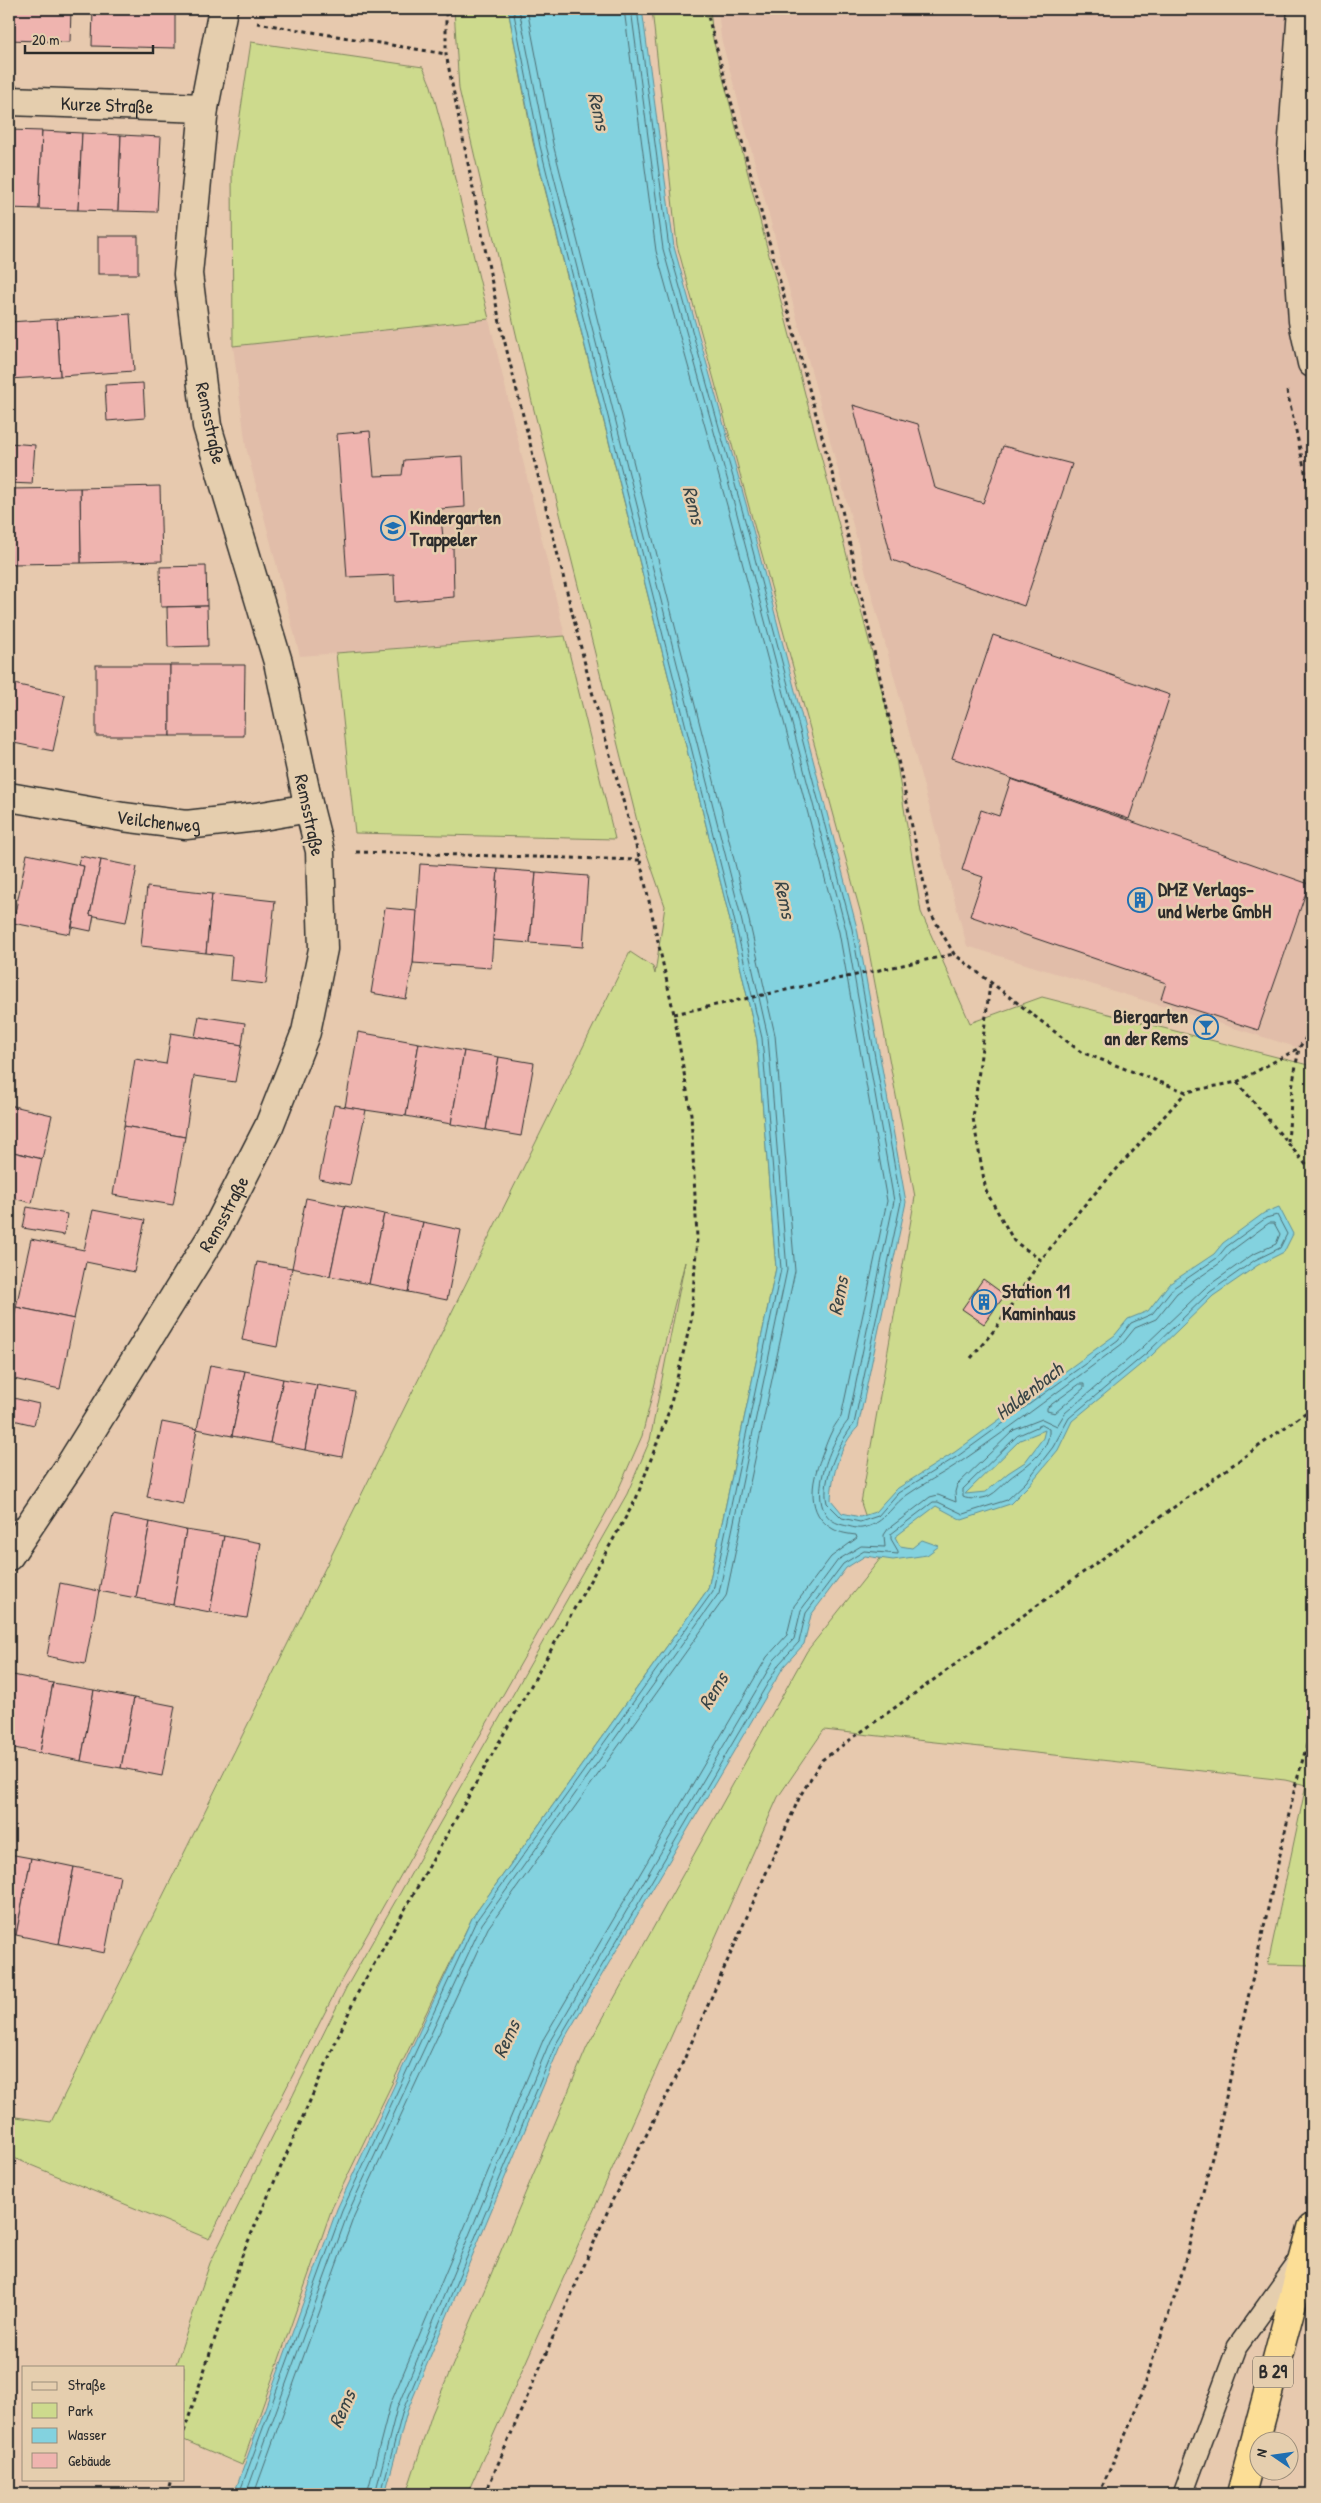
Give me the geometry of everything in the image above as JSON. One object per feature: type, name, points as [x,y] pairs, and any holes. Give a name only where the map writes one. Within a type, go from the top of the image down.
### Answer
[{"type":"highway","name":"B 29","points":[[1241,2494],[1309,2240]]},
{"type":"street","points":[[1302,9],[1292,152],[1303,321],[1312,363]]},
{"type":"street","name":"Remsstraße","points":[[9,1556],[70,1464],[217,1228],[269,1126],[306,1032],[323,949],[320,851],[278,662],[207,426],[188,274],[204,108],[222,12]]},
{"type":"street","name":"Kurze Straße","points":[[9,101],[204,108]]},
{"type":"street","name":"Veilchenweg","points":[[9,797],[123,817],[186,825],[257,818],[309,808]]},
{"type":"lane","points":[[1182,2494],[1237,2348],[1309,2240]]},
{"type":"path","points":[[185,2429],[243,2253],[356,1996],[583,1589],[636,1499],[669,1411],[691,1321],[697,1238],[691,1114],[674,1014],[640,860],[591,688],[500,323],[446,54],[446,9]]},
{"type":"path","points":[[706,9],[842,510],[890,722],[930,912],[954,954],[1080,1052],[1186,1092],[1237,1082],[1299,1048]]},
{"type":"path","points":[[222,12],[446,54]]},
{"type":"path","points":[[320,851],[640,860]]},
{"type":"path","points":[[674,1014],[946,958],[954,954]]},
{"type":"path","points":[[990,983],[973,1118],[986,1191],[1014,1242],[1041,1260]]},
{"type":"path","points":[[1288,1142],[1292,1088],[1299,1048],[1312,1029]]},
{"type":"path","points":[[1237,1082],[1312,1172]]},
{"type":"path","points":[[971,1358],[996,1328],[1041,1260],[1080,1210],[1186,1092]]},
{"type":"path","points":[[485,2494],[612,2201],[675,2080],[800,1796],[822,1760],[1312,1408]]},
{"type":"path","points":[[1099,2494],[1131,2422],[1179,2284],[1216,2142],[1293,1797],[1312,1727]]},
{"type":"path","points":[[167,2494],[171,2480]]},
{"type":"shaded area","points":[[718,9],[1312,9],[1312,1040],[1299,1048],[967,946],[721,38]]},
{"type":"shaded area","points":[[489,319],[565,636],[300,656],[246,447],[233,346]]},
{"type":"green space","points":[[454,9],[508,9],[533,142],[728,912],[757,1040],[776,1268],[708,1589],[472,1918],[332,2208],[242,2465],[185,2440],[185,2366],[175,2366],[210,2263],[346,1988],[627,1494],[650,1440],[685,1262],[642,1436],[615,1497],[342,1979],[209,2239],[9,2156],[9,2116],[51,2122],[630,952],[653,967],[655,974],[665,906],[641,837],[531,398],[459,89]]},
{"type":"green space","points":[[652,9],[710,9],[713,39],[890,722],[921,912],[970,1023],[1042,997],[1312,1066],[1312,1965],[1268,1964],[1306,1785],[1285,1780],[824,1730],[778,1797],[467,2494],[406,2494],[432,2414],[587,2047],[807,1651],[880,1559],[861,1503],[915,1197],[864,925],[677,245]]},
{"type":"green space","points":[[251,42],[423,67],[431,86],[445,138],[489,319],[233,346],[232,169]]},
{"type":"green space","points":[[565,636],[615,839],[355,833],[336,653]]},
{"type":"water","name":"Rems","points":[[508,9],[642,9],[674,247],[748,511],[857,928],[906,1202],[858,1427],[846,1442],[838,1461],[831,1500],[842,1513],[860,1517],[875,1512],[895,1490],[955,1452],[1115,1335],[1128,1319],[1148,1311],[1169,1284],[1214,1254],[1223,1243],[1264,1213],[1279,1207],[1293,1234],[1284,1252],[1258,1265],[1213,1296],[1151,1356],[1072,1421],[1058,1450],[1029,1485],[1010,1504],[962,1520],[936,1506],[895,1537],[900,1546],[912,1548],[922,1540],[939,1546],[927,1555],[893,1560],[865,1556],[846,1568],[811,1615],[804,1644],[784,1666],[560,2046],[407,2412],[385,2494],[234,2494],[337,2209],[472,1918],[708,1589],[776,1268],[757,1040],[728,912],[535,148]],"holes":[[[1045,1430],[1043,1438],[1025,1462],[1008,1473],[986,1492],[965,1494],[1020,1440]]]},
{"type":"building","points":[[9,9],[71,9],[70,42],[9,40]]},
{"type":"building","points":[[93,9],[175,10],[175,48],[92,46]]},
{"type":"building","points":[[9,130],[42,131],[39,209],[9,208]]},
{"type":"building","points":[[42,131],[82,133],[78,210],[39,209]]},
{"type":"building","points":[[82,133],[121,135],[118,211],[78,210]]},
{"type":"building","points":[[121,135],[161,137],[157,212],[118,211]]},
{"type":"building","points":[[98,236],[138,236],[138,274],[98,274]]},
{"type":"building","points":[[130,314],[134,371],[60,376],[57,319]]},
{"type":"building","points":[[57,319],[60,376],[9,379],[9,322]]},
{"type":"building","points":[[143,383],[145,418],[107,421],[105,385]]},
{"type":"building","points":[[853,405],[918,424],[935,488],[983,503],[1003,446],[1072,464],[1024,606],[892,560]]},
{"type":"building","name":"Kindergarten Trappeler","points":[[370,431],[374,476],[402,475],[404,460],[463,456],[465,507],[440,509],[444,547],[453,547],[454,597],[395,602],[394,575],[347,577],[337,434]]},
{"type":"building","points":[[9,443],[35,445],[32,484],[9,483]]},
{"type":"building","points":[[160,486],[162,561],[81,563],[80,488]]},
{"type":"building","points":[[80,488],[81,563],[11,564],[9,489]]},
{"type":"building","points":[[206,566],[207,606],[161,607],[160,567]]},
{"type":"building","points":[[207,606],[208,646],[168,647],[167,607]]},
{"type":"building","points":[[993,635],[1170,695],[1129,819],[952,758]]},
{"type":"building","points":[[96,665],[170,665],[170,736],[96,736]]},
{"type":"building","points":[[170,665],[245,665],[244,736],[170,736]]},
{"type":"building","points":[[9,683],[65,695],[53,751],[9,742]]},
{"type":"building","name":"DMZ Verlags- und Werbe GmbH","points":[[1011,779],[1309,884],[1258,1030],[1161,999],[1166,983],[970,916],[983,877],[962,870],[981,810],[999,816]]},
{"type":"building","points":[[27,854],[84,866],[70,934],[13,923]]},
{"type":"building","points":[[80,856],[101,860],[90,915],[94,915],[91,931],[72,927],[84,866],[78,865]]},
{"type":"building","points":[[101,860],[137,867],[126,922],[90,915]]},
{"type":"building","points":[[420,864],[498,869],[491,968],[413,963]]},
{"type":"building","points":[[498,869],[536,872],[530,943],[493,940]]},
{"type":"building","points":[[536,872],[588,876],[583,947],[530,943]]},
{"type":"building","points":[[147,887],[212,894],[206,953],[141,946]]},
{"type":"building","points":[[212,894],[275,901],[266,984],[230,980],[232,956],[206,953]]},
{"type":"building","points":[[385,908],[417,911],[413,963],[406,999],[371,993]]},
{"type":"building","points":[[199,1016],[245,1023],[242,1045],[195,1037]]},
{"type":"building","points":[[358,1032],[419,1043],[406,1116],[345,1107]]},
{"type":"building","points":[[171,1033],[242,1045],[235,1082],[194,1076],[185,1137],[124,1126],[135,1059],[166,1064]]},
{"type":"building","points":[[419,1043],[464,1051],[451,1124],[406,1116]]},
{"type":"building","points":[[464,1051],[499,1057],[486,1130],[451,1124]]},
{"type":"building","points":[[499,1057],[534,1063],[521,1136],[486,1130]]},
{"type":"building","points":[[9,1105],[52,1115],[42,1159],[9,1151]]},
{"type":"building","points":[[334,1105],[366,1110],[350,1185],[319,1179]]},
{"type":"building","points":[[124,1126],[185,1137],[173,1205],[113,1195]]},
{"type":"building","points":[[9,1151],[42,1159],[32,1203],[9,1197]]},
{"type":"building","points":[[306,1198],[345,1206],[330,1276],[292,1268]]},
{"type":"building","points":[[345,1206],[384,1214],[369,1284],[330,1276]]},
{"type":"building","points":[[27,1207],[67,1214],[64,1235],[23,1228]]},
{"type":"building","points":[[93,1210],[145,1220],[134,1272],[86,1262],[74,1319],[16,1307],[31,1239],[84,1250]]},
{"type":"building","points":[[384,1214],[423,1222],[408,1292],[369,1284]]},
{"type":"building","points":[[423,1222],[461,1230],[447,1300],[408,1292]]},
{"type":"building","points":[[257,1262],[292,1268],[277,1347],[242,1340]]},
{"type":"building","name":"Station 11 Kaminhaus","points":[[983,1279],[1005,1295],[984,1324],[962,1309]]},
{"type":"building","points":[[16,1307],[74,1319],[60,1389],[9,1378],[9,1345]]},
{"type":"building","points":[[210,1365],[245,1371],[232,1436],[197,1429]]},
{"type":"building","points":[[245,1371],[283,1379],[270,1443],[232,1436]]},
{"type":"building","points":[[283,1379],[317,1385],[305,1450],[270,1443]]},
{"type":"building","points":[[317,1385],[355,1392],[342,1457],[305,1450]]},
{"type":"building","points":[[9,1397],[39,1404],[34,1425],[9,1419]]},
{"type":"building","points":[[162,1422],[197,1429],[183,1504],[147,1497]]},
{"type":"building","points":[[113,1515],[150,1522],[136,1598],[99,1591]]},
{"type":"building","points":[[150,1522],[186,1530],[173,1605],[136,1598]]},
{"type":"building","points":[[186,1530],[224,1536],[210,1612],[173,1605]]},
{"type":"building","points":[[224,1536],[261,1543],[247,1618],[210,1612]]},
{"type":"building","points":[[60,1583],[99,1591],[85,1664],[47,1656]]},
{"type":"building","points":[[13,1675],[53,1683],[40,1753],[9,1747],[9,1698]]},
{"type":"building","points":[[53,1683],[94,1690],[81,1761],[40,1753]]},
{"type":"building","points":[[94,1690],[134,1698],[121,1768],[81,1761]]},
{"type":"building","points":[[134,1698],[175,1706],[162,1776],[121,1768]]},
{"type":"building","points":[[9,1854],[31,1858],[16,1935],[9,1933]]},
{"type":"building","points":[[31,1858],[74,1867],[59,1944],[16,1935]]},
{"type":"building","points":[[74,1867],[120,1876],[105,1953],[59,1944]]},
{"type":"place","name":"Kindergarten Trappeler","points":[[393,528]]},
{"type":"place","name":"DMZ Verlags- und Werbe GmbH","points":[[1140,900]]},
{"type":"place","name":"Biergarten an der Rems","points":[[1206,1027]]},
{"type":"place","name":"Station 11 Kaminhaus","points":[[984,1302]]},
{"type":"water label","name":"Haldenbach","points":[[1029,1391]]}]
